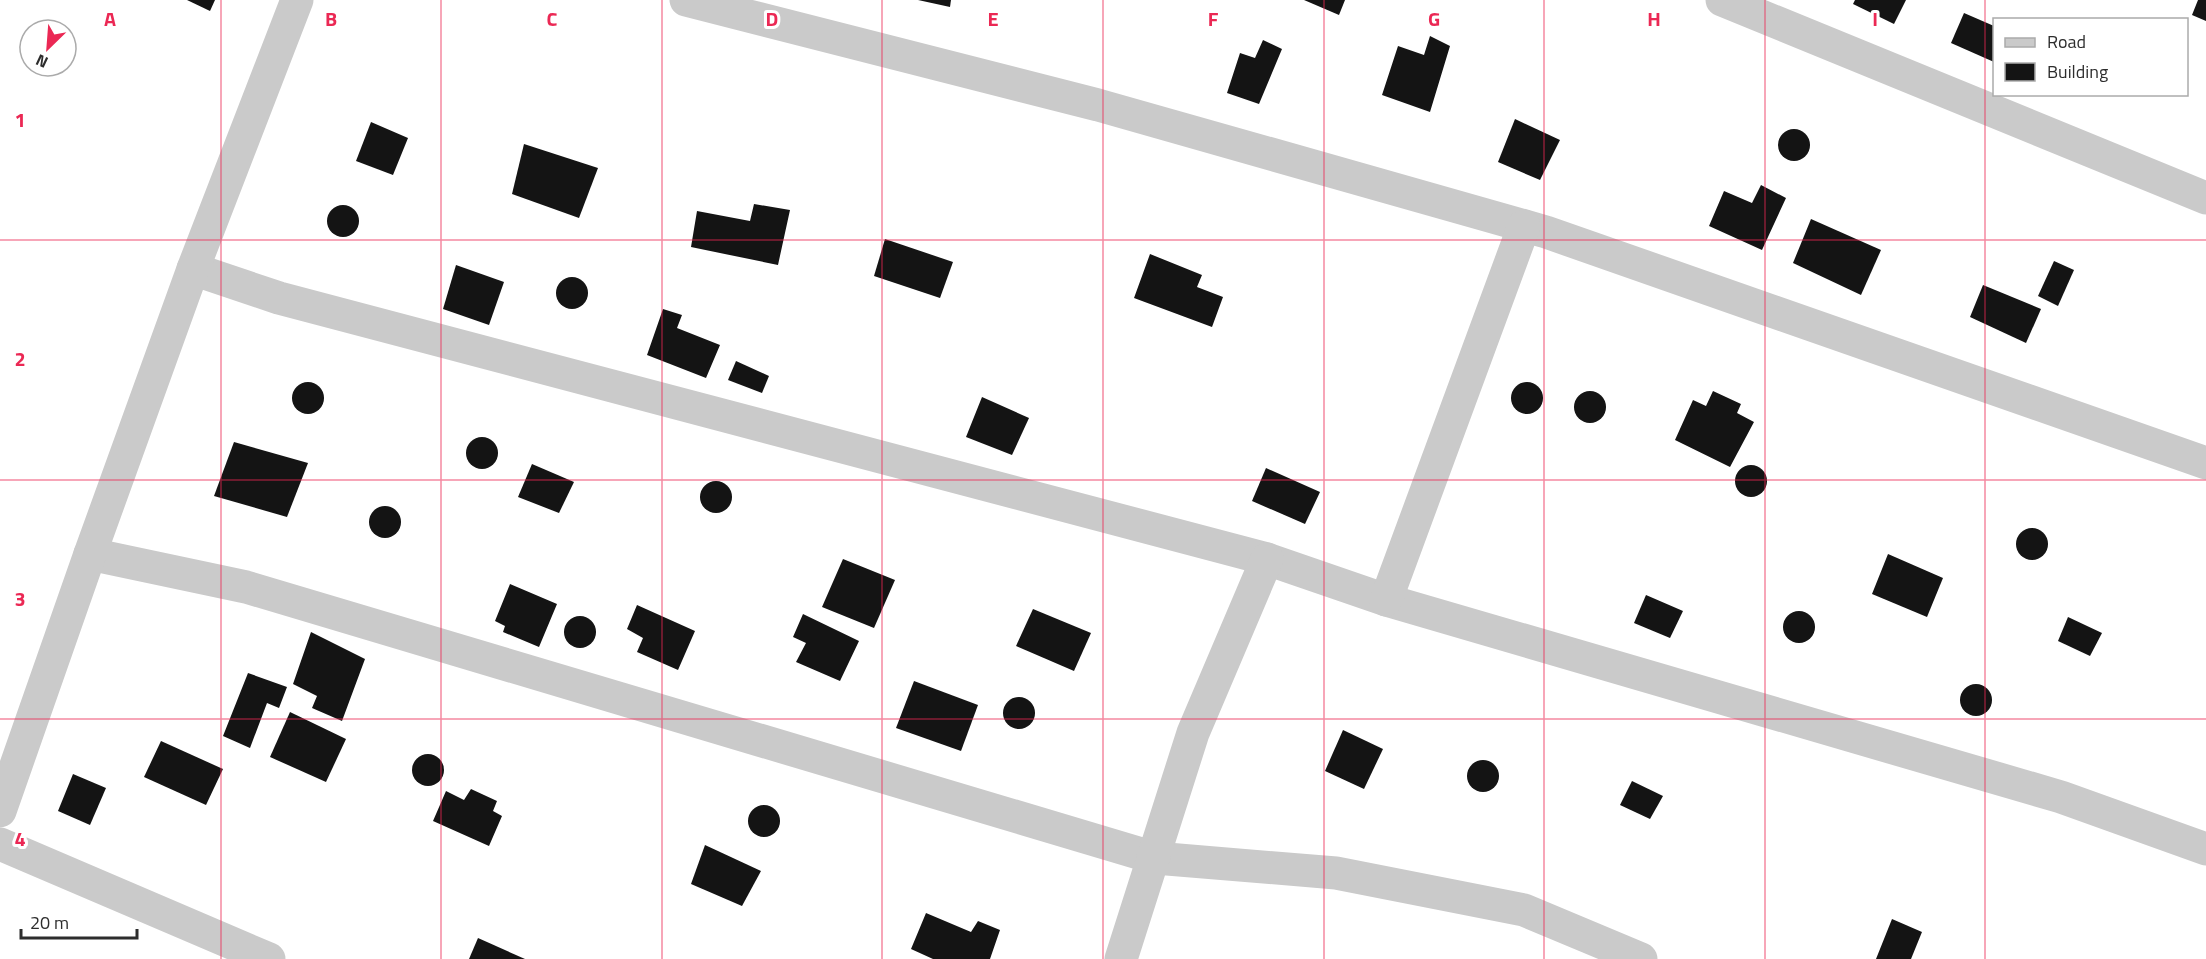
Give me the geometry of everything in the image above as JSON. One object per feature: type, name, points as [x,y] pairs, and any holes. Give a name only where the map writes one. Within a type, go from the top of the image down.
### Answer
[{"type":"street","points":[[0,811],[193,269],[297,0]]},
{"type":"street","points":[[686,0],[1098,105],[1524,226],[2206,463]]},
{"type":"street","points":[[1722,0],[2206,198]]},
{"type":"street","points":[[1386,600],[1524,226]]},
{"type":"street","points":[[193,269],[279,298],[1267,560],[1386,600],[2061,797],[2206,849]]},
{"type":"street","points":[[90,555],[246,587],[1155,858],[1336,873],[1524,910],[1641,959]]},
{"type":"street","points":[[1121,959],[1193,733],[1267,560]]},
{"type":"street","points":[[0,844],[269,959]]},
{"type":"building","points":[[187,0],[215,0],[210,11]]},
{"type":"building","points":[[918,0],[951,0],[950,7]]},
{"type":"building","points":[[1304,0],[1345,0],[1339,15]]},
{"type":"building","points":[[1855,0],[1906,0],[1894,24],[1853,4]]},
{"type":"building","points":[[2198,0],[2206,0],[2206,21],[2192,15]]},
{"type":"building","points":[[1964,13],[1993,26],[1993,62],[1951,43]]},
{"type":"building","points":[[1430,36],[1450,46],[1430,112],[1382,95],[1398,46],[1424,55]]},
{"type":"building","points":[[1263,40],[1282,49],[1259,104],[1227,93],[1240,53],[1255,58]]},
{"type":"building","points":[[1515,119],[1560,140],[1540,180],[1498,162]]},
{"type":"building","points":[[371,122],[408,138],[393,175],[356,161]]},
{"type":"building","points":[[1794,129],[1806,133],[1810,145],[1806,157],[1794,161],[1782,157],[1778,145],[1782,133]]},
{"type":"building","points":[[524,144],[598,168],[579,218],[512,194]]},
{"type":"building","points":[[1761,185],[1786,198],[1762,250],[1709,226],[1724,191],[1752,203]]},
{"type":"building","points":[[754,204],[790,210],[778,265],[691,247],[697,211],[750,221]]},
{"type":"building","points":[[343,205],[355,209],[359,221],[355,233],[343,237],[331,233],[327,221],[331,209]]},
{"type":"building","points":[[1811,219],[1881,250],[1861,295],[1793,263]]},
{"type":"building","points":[[885,239],[953,262],[940,298],[874,276]]},
{"type":"building","points":[[1150,254],[1202,275],[1197,287],[1223,297],[1212,327],[1134,298]]},
{"type":"building","points":[[2054,261],[2074,270],[2058,306],[2038,296]]},
{"type":"building","points":[[456,265],[504,282],[489,325],[443,309]]},
{"type":"building","points":[[572,277],[584,281],[588,293],[584,305],[572,309],[560,305],[556,293],[560,281]]},
{"type":"building","points":[[1983,285],[2041,309],[2026,343],[1970,317]]},
{"type":"building","points":[[663,309],[682,315],[677,328],[720,345],[706,378],[647,355]]},
{"type":"building","points":[[736,361],[769,376],[762,393],[728,380]]},
{"type":"building","points":[[308,382],[320,386],[324,398],[320,410],[308,414],[296,410],[292,398],[296,386]]},
{"type":"building","points":[[1527,382],[1539,386],[1543,398],[1539,410],[1527,414],[1515,410],[1511,398],[1515,386]]},
{"type":"building","points":[[1590,391],[1602,395],[1606,407],[1602,419],[1590,423],[1578,419],[1574,407],[1578,395]]},
{"type":"building","points":[[1713,391],[1741,404],[1737,413],[1754,422],[1730,467],[1675,440],[1693,400],[1706,406]]},
{"type":"building","points":[[982,397],[1029,418],[1012,455],[966,437]]},
{"type":"building","points":[[482,437],[494,441],[498,453],[494,465],[482,469],[470,465],[466,453],[470,441]]},
{"type":"building","points":[[234,442],[308,463],[287,517],[214,496]]},
{"type":"building","points":[[532,464],[574,482],[559,513],[518,497]]},
{"type":"building","points":[[1751,465],[1763,469],[1767,481],[1763,493],[1751,497],[1739,493],[1735,481],[1739,469]]},
{"type":"building","points":[[1266,468],[1320,492],[1305,524],[1252,501]]},
{"type":"building","points":[[716,481],[728,485],[732,497],[728,509],[716,513],[704,509],[700,497],[704,485]]},
{"type":"building","points":[[385,506],[397,510],[401,522],[397,534],[385,538],[373,534],[369,522],[373,510]]},
{"type":"building","points":[[2032,528],[2044,532],[2048,544],[2044,556],[2032,560],[2020,556],[2016,544],[2020,532]]},
{"type":"building","points":[[1888,554],[1943,578],[1927,617],[1872,594]]},
{"type":"building","points":[[843,559],[895,580],[874,628],[822,607]]},
{"type":"building","points":[[510,584],[557,604],[539,647],[503,632],[505,626],[495,621]]},
{"type":"building","points":[[1646,595],[1683,611],[1670,638],[1634,623]]},
{"type":"building","points":[[637,605],[695,631],[678,670],[637,652],[643,638],[627,629]]},
{"type":"building","points":[[1033,609],[1091,633],[1074,671],[1016,646]]},
{"type":"building","points":[[1799,611],[1811,615],[1815,627],[1811,639],[1799,643],[1787,639],[1783,627],[1787,615]]},
{"type":"building","points":[[803,614],[859,641],[840,681],[796,662],[806,643],[793,637]]},
{"type":"building","points":[[580,616],[592,620],[596,632],[592,644],[580,648],[568,644],[564,632],[568,620]]},
{"type":"building","points":[[2068,617],[2102,633],[2090,656],[2058,641]]},
{"type":"building","points":[[311,632],[365,659],[342,721],[312,708],[317,696],[293,684]]},
{"type":"building","points":[[248,673],[287,687],[279,708],[267,703],[250,748],[223,736]]},
{"type":"building","points":[[914,681],[978,705],[961,751],[896,728]]},
{"type":"building","points":[[1976,684],[1988,688],[1992,700],[1988,712],[1976,716],[1964,712],[1960,700],[1964,688]]},
{"type":"building","points":[[1019,697],[1031,701],[1035,713],[1031,725],[1019,729],[1007,725],[1003,713],[1007,701]]},
{"type":"building","points":[[290,712],[346,739],[326,782],[270,757]]},
{"type":"building","points":[[1343,730],[1383,749],[1364,789],[1325,771]]},
{"type":"building","points":[[161,741],[223,769],[206,805],[144,777]]},
{"type":"building","points":[[428,754],[440,758],[444,770],[440,782],[428,786],[416,782],[412,770],[416,758]]},
{"type":"building","points":[[1483,760],[1495,764],[1499,776],[1495,788],[1483,792],[1471,788],[1467,776],[1471,764]]},
{"type":"building","points":[[73,774],[106,788],[90,825],[58,811]]},
{"type":"building","points":[[1632,781],[1663,796],[1650,819],[1620,805]]},
{"type":"building","points":[[471,789],[497,801],[493,811],[502,816],[489,846],[433,821],[446,791],[464,800]]},
{"type":"building","points":[[764,805],[776,809],[780,821],[776,833],[764,837],[752,833],[748,821],[752,809]]},
{"type":"building","points":[[705,845],[761,871],[742,906],[691,884]]},
{"type":"building","points":[[926,913],[971,932],[978,921],[1000,930],[990,959],[933,959],[911,949]]},
{"type":"building","points":[[1892,919],[1922,932],[1911,959],[1876,959]]},
{"type":"building","points":[[478,938],[525,959],[469,959]]}]
